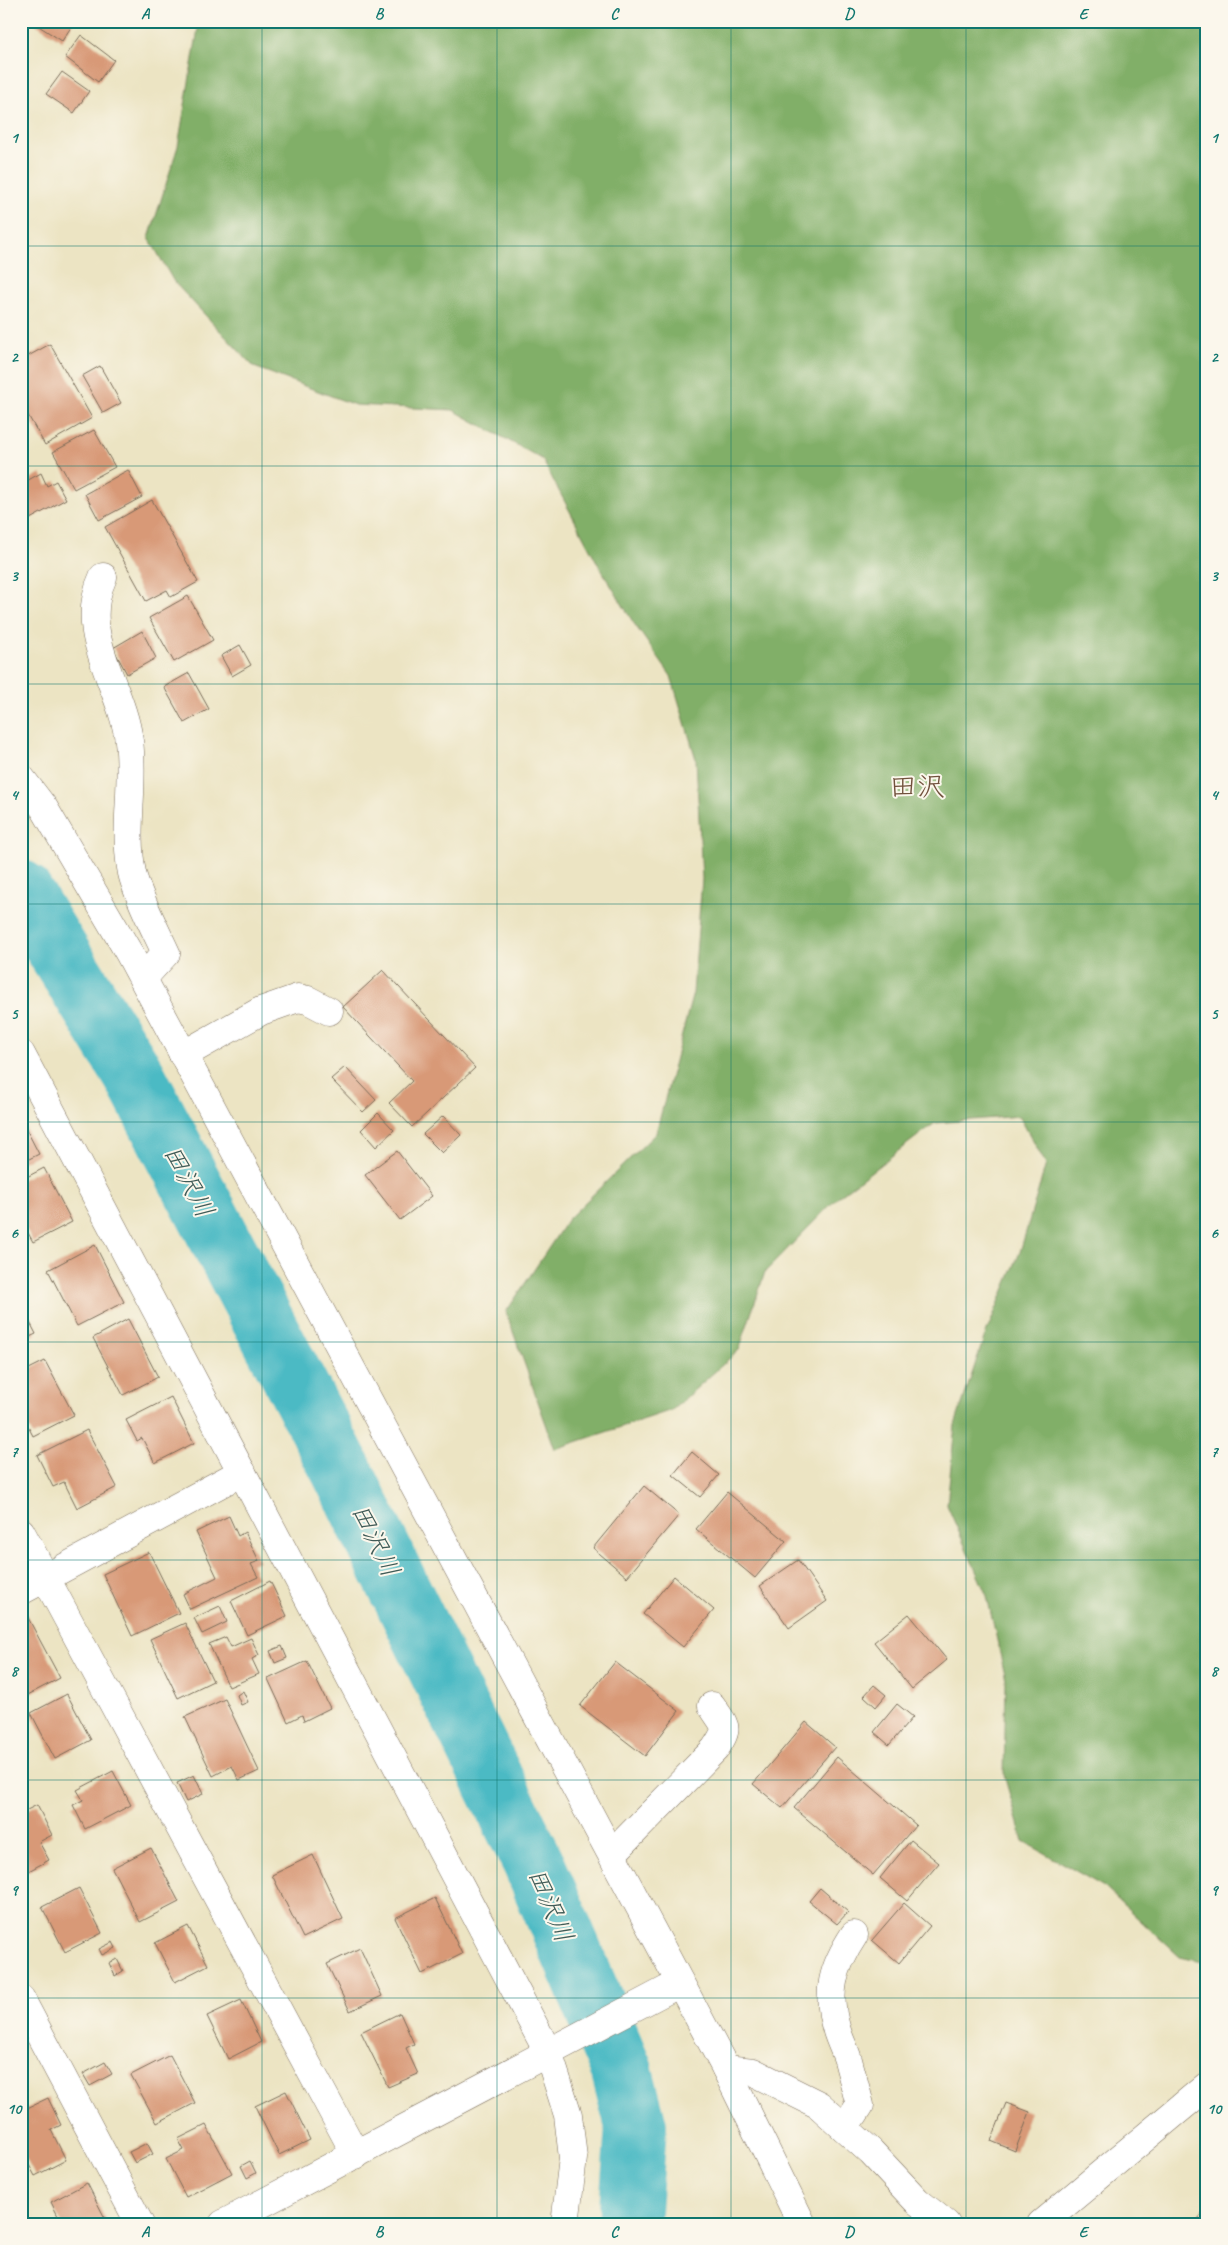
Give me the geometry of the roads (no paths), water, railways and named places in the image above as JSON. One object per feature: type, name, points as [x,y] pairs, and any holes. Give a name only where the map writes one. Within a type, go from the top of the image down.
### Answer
[{"type":"street","points":[[103,577],[96,592],[94,624],[105,667],[119,703],[129,739],[132,769],[128,841],[132,875],[166,953],[143,978]]},
{"type":"street","points":[[21,778],[44,808],[143,978],[726,2069],[802,2224]]},
{"type":"street","points":[[183,1054],[261,1011],[298,998],[308,1000],[330,1012]]},
{"type":"street","points":[[21,1054],[548,2052],[568,2116],[573,2158],[564,2224]]},
{"type":"street","points":[[21,1591],[242,1472]]},
{"type":"street","points":[[21,1532],[356,2155]]},
{"type":"street","points":[[612,1854],[715,1749],[726,1727],[712,1706]]},
{"type":"street","points":[[845,2128],[860,2105],[848,2058],[836,2029],[831,1998],[833,1978],[837,1964],[854,1935]]},
{"type":"street","points":[[224,2224],[680,1983]]},
{"type":"street","points":[[21,1999],[140,2224]]},
{"type":"street","points":[[726,2069],[753,2072],[819,2105],[871,2152],[917,2201],[946,2224]]},
{"type":"street","points":[[1041,2224],[1207,2086]]},
{"type":"waterway","name":"田沢川","points":[[21,891],[133,1073],[341,1469],[533,1862],[621,2068],[636,2126],[629,2224]]},
{"type":"district","name":"田沢","points":[[917,786]]}]
